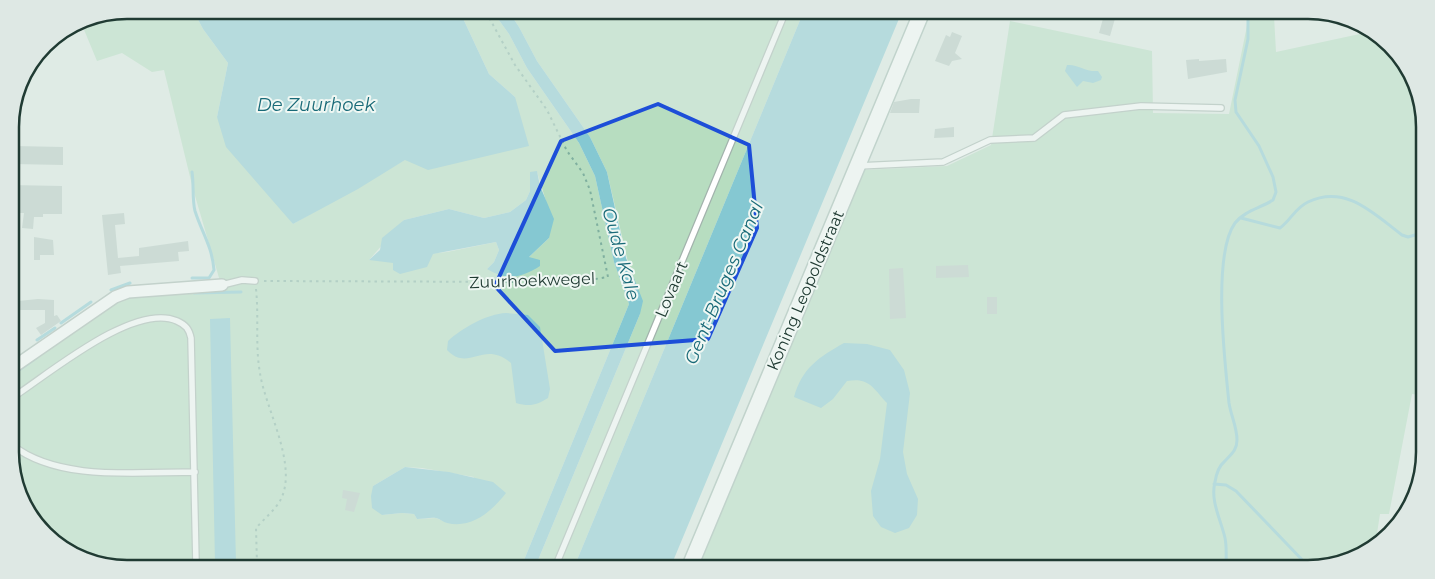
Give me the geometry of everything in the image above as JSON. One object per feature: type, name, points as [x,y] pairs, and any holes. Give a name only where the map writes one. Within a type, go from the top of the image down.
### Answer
[{"type":"street","name":"Koning Leopoldstraat","points":[[693,560],[919,19]]},
{"type":"street","points":[[19,363],[115,297],[128,292],[222,285]]},
{"type":"lane","name":"Lovaart","points":[[558,560],[783,19]]},
{"type":"lane","points":[[857,166],[942,162],[990,140],[1034,138],[1064,115],[1141,106],[1220,108]]},
{"type":"lane","points":[[222,285],[242,280],[255,281]]},
{"type":"lane","points":[[19,393],[108,334],[127,324],[155,317],[175,320],[189,330],[191,338],[196,560]]},
{"type":"lane","points":[[19,450],[32,458],[54,467],[82,471],[195,472]]},
{"type":"path","name":"Zuurhoekwegel","points":[[255,281],[533,282],[583,281],[608,277],[590,190],[583,173],[567,151],[547,110],[515,65],[490,19]]},
{"type":"path","points":[[255,281],[260,373],[268,406],[276,423],[283,458],[285,487],[281,500],[256,528],[257,560]]},
{"type":"highlighted area","points":[[658,104],[749,145],[757,228],[708,339],[555,351],[495,286],[561,141]]},
{"type":"green space","points":[[120,19],[198,19],[228,63],[217,117],[293,224],[515,97],[489,74],[463,19],[498,19],[509,34],[527,68],[579,143],[595,176],[614,262],[629,304],[524,560],[113,559],[92,555],[79,549],[67,542],[46,523],[30,500],[24,487],[21,473],[19,459],[19,366],[129,293],[222,288],[193,189],[164,70],[152,72],[122,53],[97,61],[83,28],[92,24]],"holes":[[[537,172],[546,201],[549,238],[528,258],[487,269],[494,262],[499,250],[496,242],[447,252],[369,260],[404,220],[449,209],[484,218],[510,212],[526,200],[530,191],[530,173]],[[405,467],[474,477],[448,523],[436,518],[417,519],[414,514],[382,515],[373,486]]]},
{"type":"green space","points":[[514,19],[801,19],[577,560],[538,560],[640,314],[607,172],[590,137],[537,61]]},
{"type":"green space","points":[[1248,19],[1274,19],[1276,52],[1362,34],[1389,56],[1398,67],[1411,92],[1416,127],[1416,394],[1412,394],[1389,514],[1380,514],[1377,536],[1343,555],[1315,560],[701,560],[862,170],[947,166],[991,145],[1010,21],[1152,51],[1153,113],[1229,114]]},
{"type":"water","name":"De Zuurhoek","points":[[198,19],[463,19],[489,74],[515,97],[529,146],[428,170],[405,160],[358,189],[293,224],[226,147],[217,117],[228,63]]},
{"type":"water","name":"Oude Kale","points":[[498,19],[514,19],[537,61],[590,137],[607,172],[626,258],[643,301],[640,314],[538,560],[524,560],[629,304],[614,262],[595,176],[579,143],[527,68],[509,34]]},
{"type":"water","name":"Gent-Bruges Canal","points":[[801,19],[899,19],[674,560],[577,560]]},
{"type":"water","points":[[1067,65],[1098,71],[1102,77],[1101,80],[1093,83],[1083,81],[1077,87],[1065,71]]},
{"type":"water","points":[[537,171],[540,186],[554,219],[549,238],[529,257],[540,260],[540,266],[533,270],[520,275],[508,276],[494,273],[487,269],[494,262],[499,250],[496,242],[433,254],[427,267],[400,274],[393,270],[393,263],[369,260],[380,250],[382,238],[404,220],[449,209],[484,218],[510,212],[526,200],[530,191],[530,172]]},
{"type":"water","points":[[506,313],[528,315],[540,327],[550,389],[548,398],[537,404],[525,405],[516,403],[511,363],[501,356],[484,354],[462,358],[455,356],[447,350],[448,341],[460,331],[483,319]]},
{"type":"water","points":[[230,318],[236,560],[215,560],[210,319]]},
{"type":"water","points":[[844,343],[867,344],[890,350],[904,370],[910,393],[903,452],[907,474],[918,499],[917,515],[909,528],[895,533],[881,527],[873,516],[871,491],[880,459],[887,403],[866,382],[854,380],[847,381],[833,399],[821,408],[794,397],[802,378],[813,364]]},
{"type":"water","points":[[405,467],[449,472],[493,482],[506,493],[488,512],[473,521],[465,523],[447,523],[437,518],[417,519],[414,514],[382,515],[372,508],[371,496],[373,486]]},
{"type":"building","points":[[1103,19],[1115,19],[1110,36],[1099,33]]},
{"type":"building","points":[[952,32],[962,36],[955,53],[962,59],[952,61],[949,66],[935,61],[946,35],[950,37]]},
{"type":"building","points":[[1199,59],[1199,61],[1226,59],[1227,72],[1188,79],[1186,60]]},
{"type":"building","points":[[920,99],[919,113],[890,113],[894,102]]},
{"type":"building","points":[[954,127],[954,137],[934,138],[935,129]]},
{"type":"building","points":[[19,146],[63,147],[63,165],[19,164]]},
{"type":"building","points":[[19,185],[62,186],[62,214],[43,214],[43,217],[34,217],[33,229],[22,228],[24,213],[19,213]]},
{"type":"building","points":[[124,213],[125,224],[115,225],[118,258],[139,256],[139,248],[188,241],[189,251],[178,252],[179,261],[120,266],[121,273],[108,275],[102,215]]},
{"type":"building","points":[[34,237],[53,240],[54,255],[40,255],[40,260],[34,260]]},
{"type":"building","points":[[968,265],[969,277],[936,278],[936,266]]},
{"type":"building","points":[[903,268],[906,318],[890,319],[889,269]]},
{"type":"building","points":[[987,297],[997,297],[997,314],[987,314]]},
{"type":"building","points":[[54,300],[54,316],[57,315],[61,321],[41,335],[36,328],[45,323],[45,310],[19,310],[19,301]]},
{"type":"building","points":[[343,490],[360,493],[354,512],[345,510],[347,499],[342,498]]},
{"type":"waterway","points":[[1226,560],[1226,542],[1215,503],[1214,489],[1219,469],[1231,455],[1237,440],[1229,403],[1223,337],[1222,283],[1224,259],[1228,238],[1235,223],[1248,213],[1273,200],[1276,192],[1273,177],[1259,146],[1236,112],[1235,100],[1248,39],[1248,19]]},
{"type":"waterway","points":[[192,172],[195,211],[209,247],[214,270],[209,278],[192,278]]},
{"type":"waterway","points":[[1241,218],[1280,228],[1296,211],[1308,202],[1322,197],[1335,197],[1359,204],[1402,235],[1408,237],[1416,235]]},
{"type":"waterway","points":[[111,290],[130,283]]},
{"type":"waterway","points":[[194,293],[241,292]]},
{"type":"waterway","points":[[61,323],[91,302]]},
{"type":"waterway","points":[[37,340],[55,328]]},
{"type":"waterway","points":[[19,370],[36,358]]},
{"type":"waterway","points":[[1214,484],[1226,485],[1236,491],[1302,560]]}]
